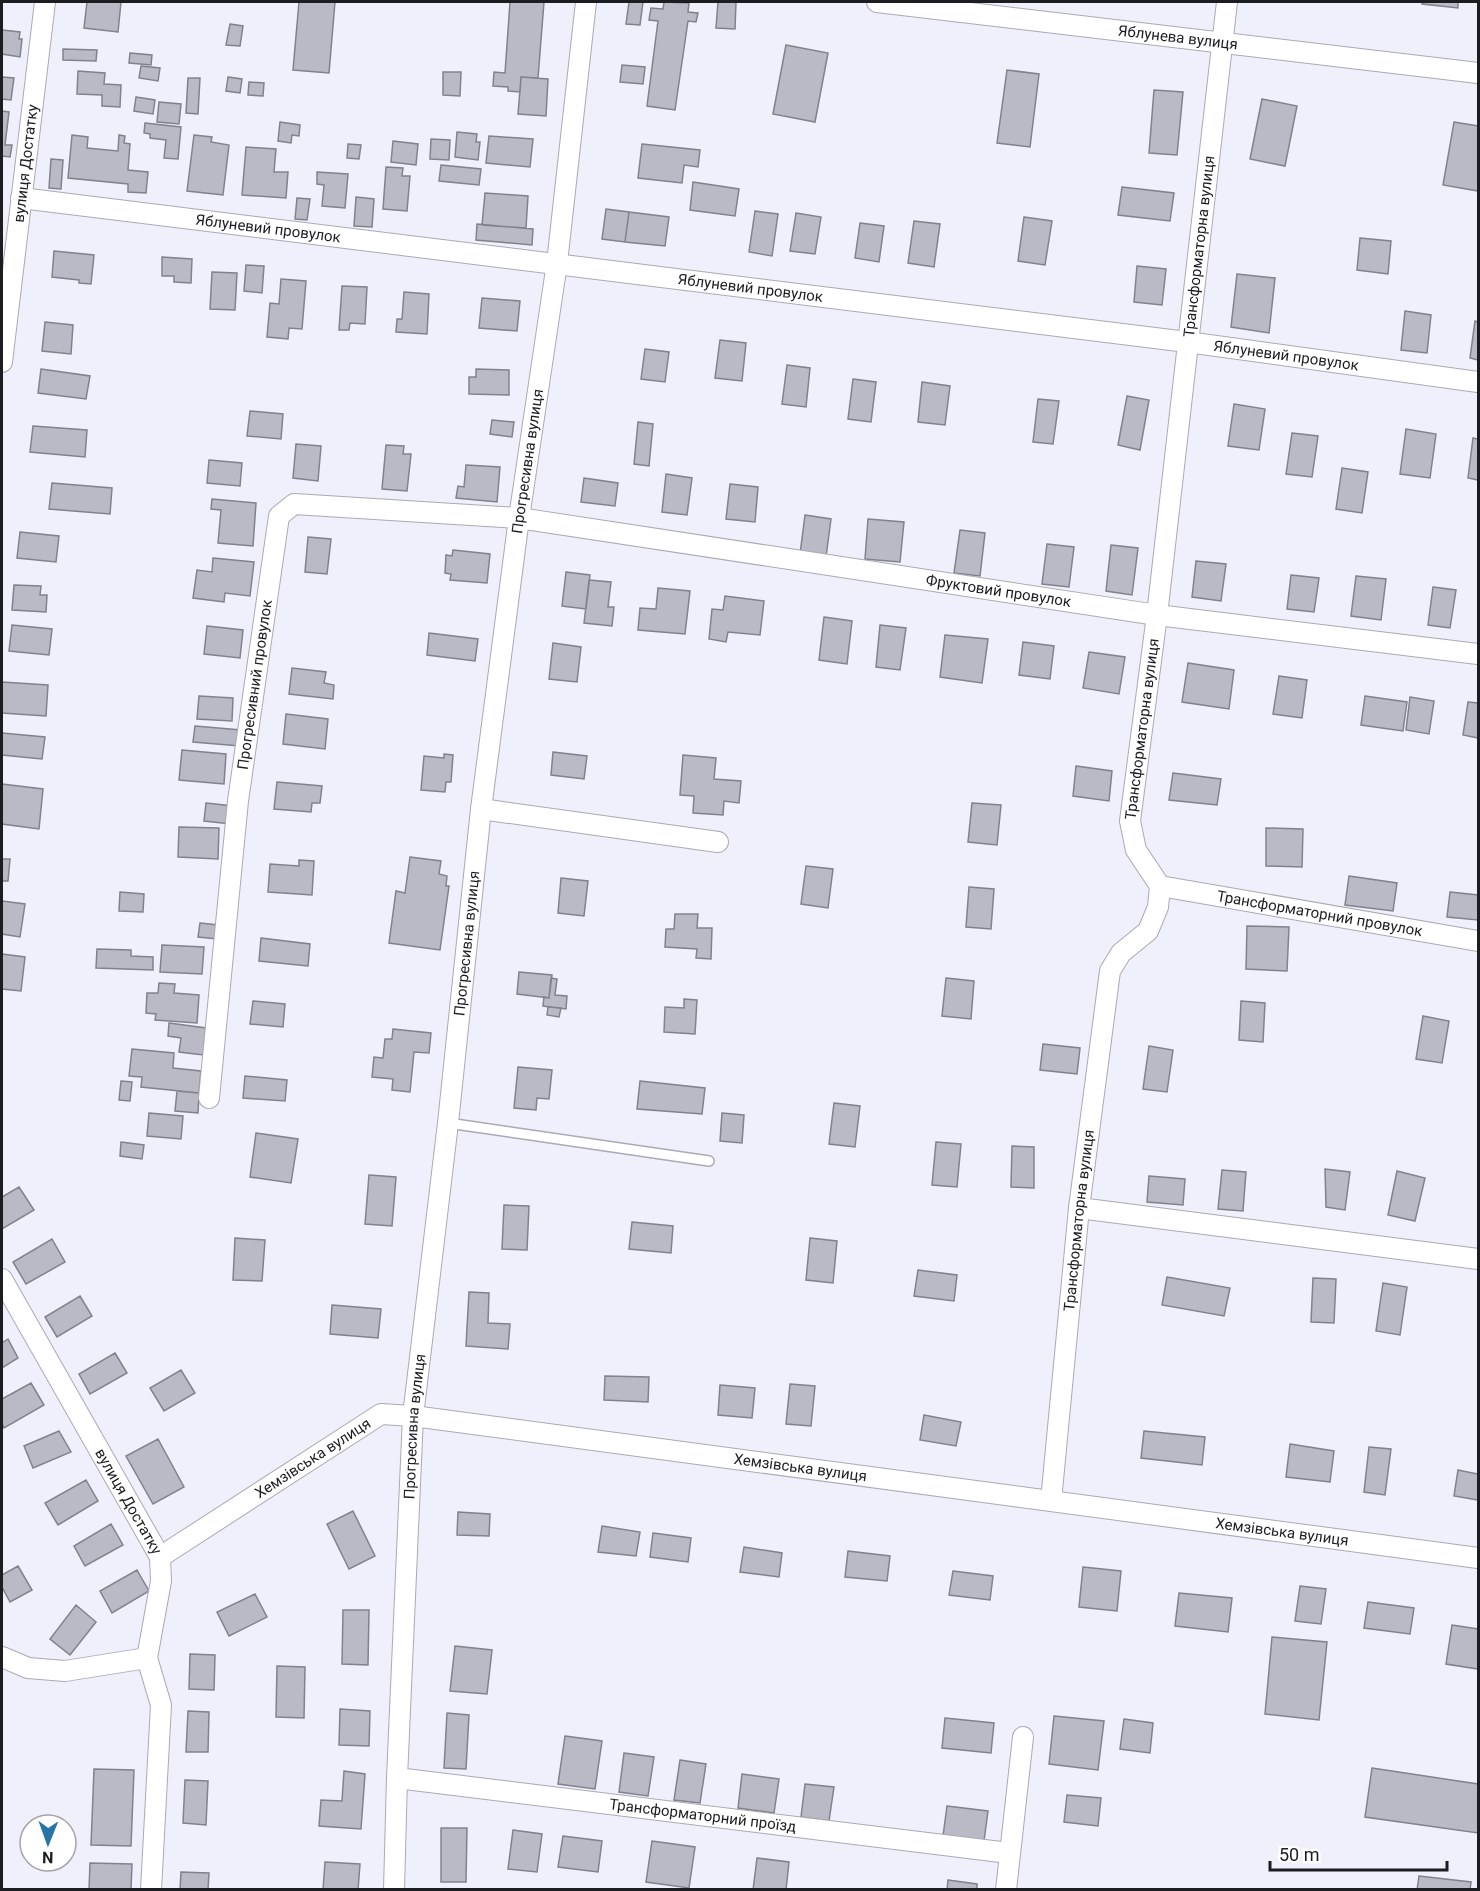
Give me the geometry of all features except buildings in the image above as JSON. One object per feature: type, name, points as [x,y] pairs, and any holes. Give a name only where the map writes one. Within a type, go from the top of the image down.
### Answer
[{"type":"street","name":"вулиця Достатку","points":[[2,363],[45,2]]},
{"type":"street","name":"Прогресивна вулиця","points":[[394,1890],[413,1416],[481,809],[519,518],[557,263],[586,2]]},
{"type":"street","name":"Яблунева вулиця","points":[[877,2],[1479,73]]},
{"type":"street","name":"Трансформаторна вулиця","points":[[1051,1501],[1079,1208],[1110,970],[1121,953],[1148,931],[1158,907],[1160,886],[1136,850],[1130,821],[1157,615],[1227,2]]},
{"type":"street","name":"Яблуневий провулок","points":[[21,198],[1187,342],[1479,382]]},
{"type":"street","name":"Прогресивний провулок","points":[[209,1098],[238,801],[279,516],[294,504],[519,518]]},
{"type":"street","name":"Фруктовий провулок","points":[[519,518],[1157,615],[1479,654]]},
{"type":"street","points":[[481,809],[718,842]]},
{"type":"street","name":"Трансформаторний провулок","points":[[1160,886],[1479,941]]},
{"type":"street","points":[[1079,1208],[1479,1259]]},
{"type":"street","name":"вулиця Достатку","points":[[2,1279],[160,1557],[161,1581],[147,1658],[161,1705],[151,1890]]},
{"type":"street","name":"Хемзівська вулиця","points":[[160,1557],[381,1414],[413,1416],[1479,1558]]},
{"type":"street","points":[[2,1657],[28,1668],[65,1671],[147,1658]]},
{"type":"street","points":[[1006,1890],[1023,1737]]},
{"type":"street","name":"Трансформаторний проїзд","points":[[397,1778],[1009,1853]]},
{"type":"lane","points":[[447,1123],[709,1161]]}]
